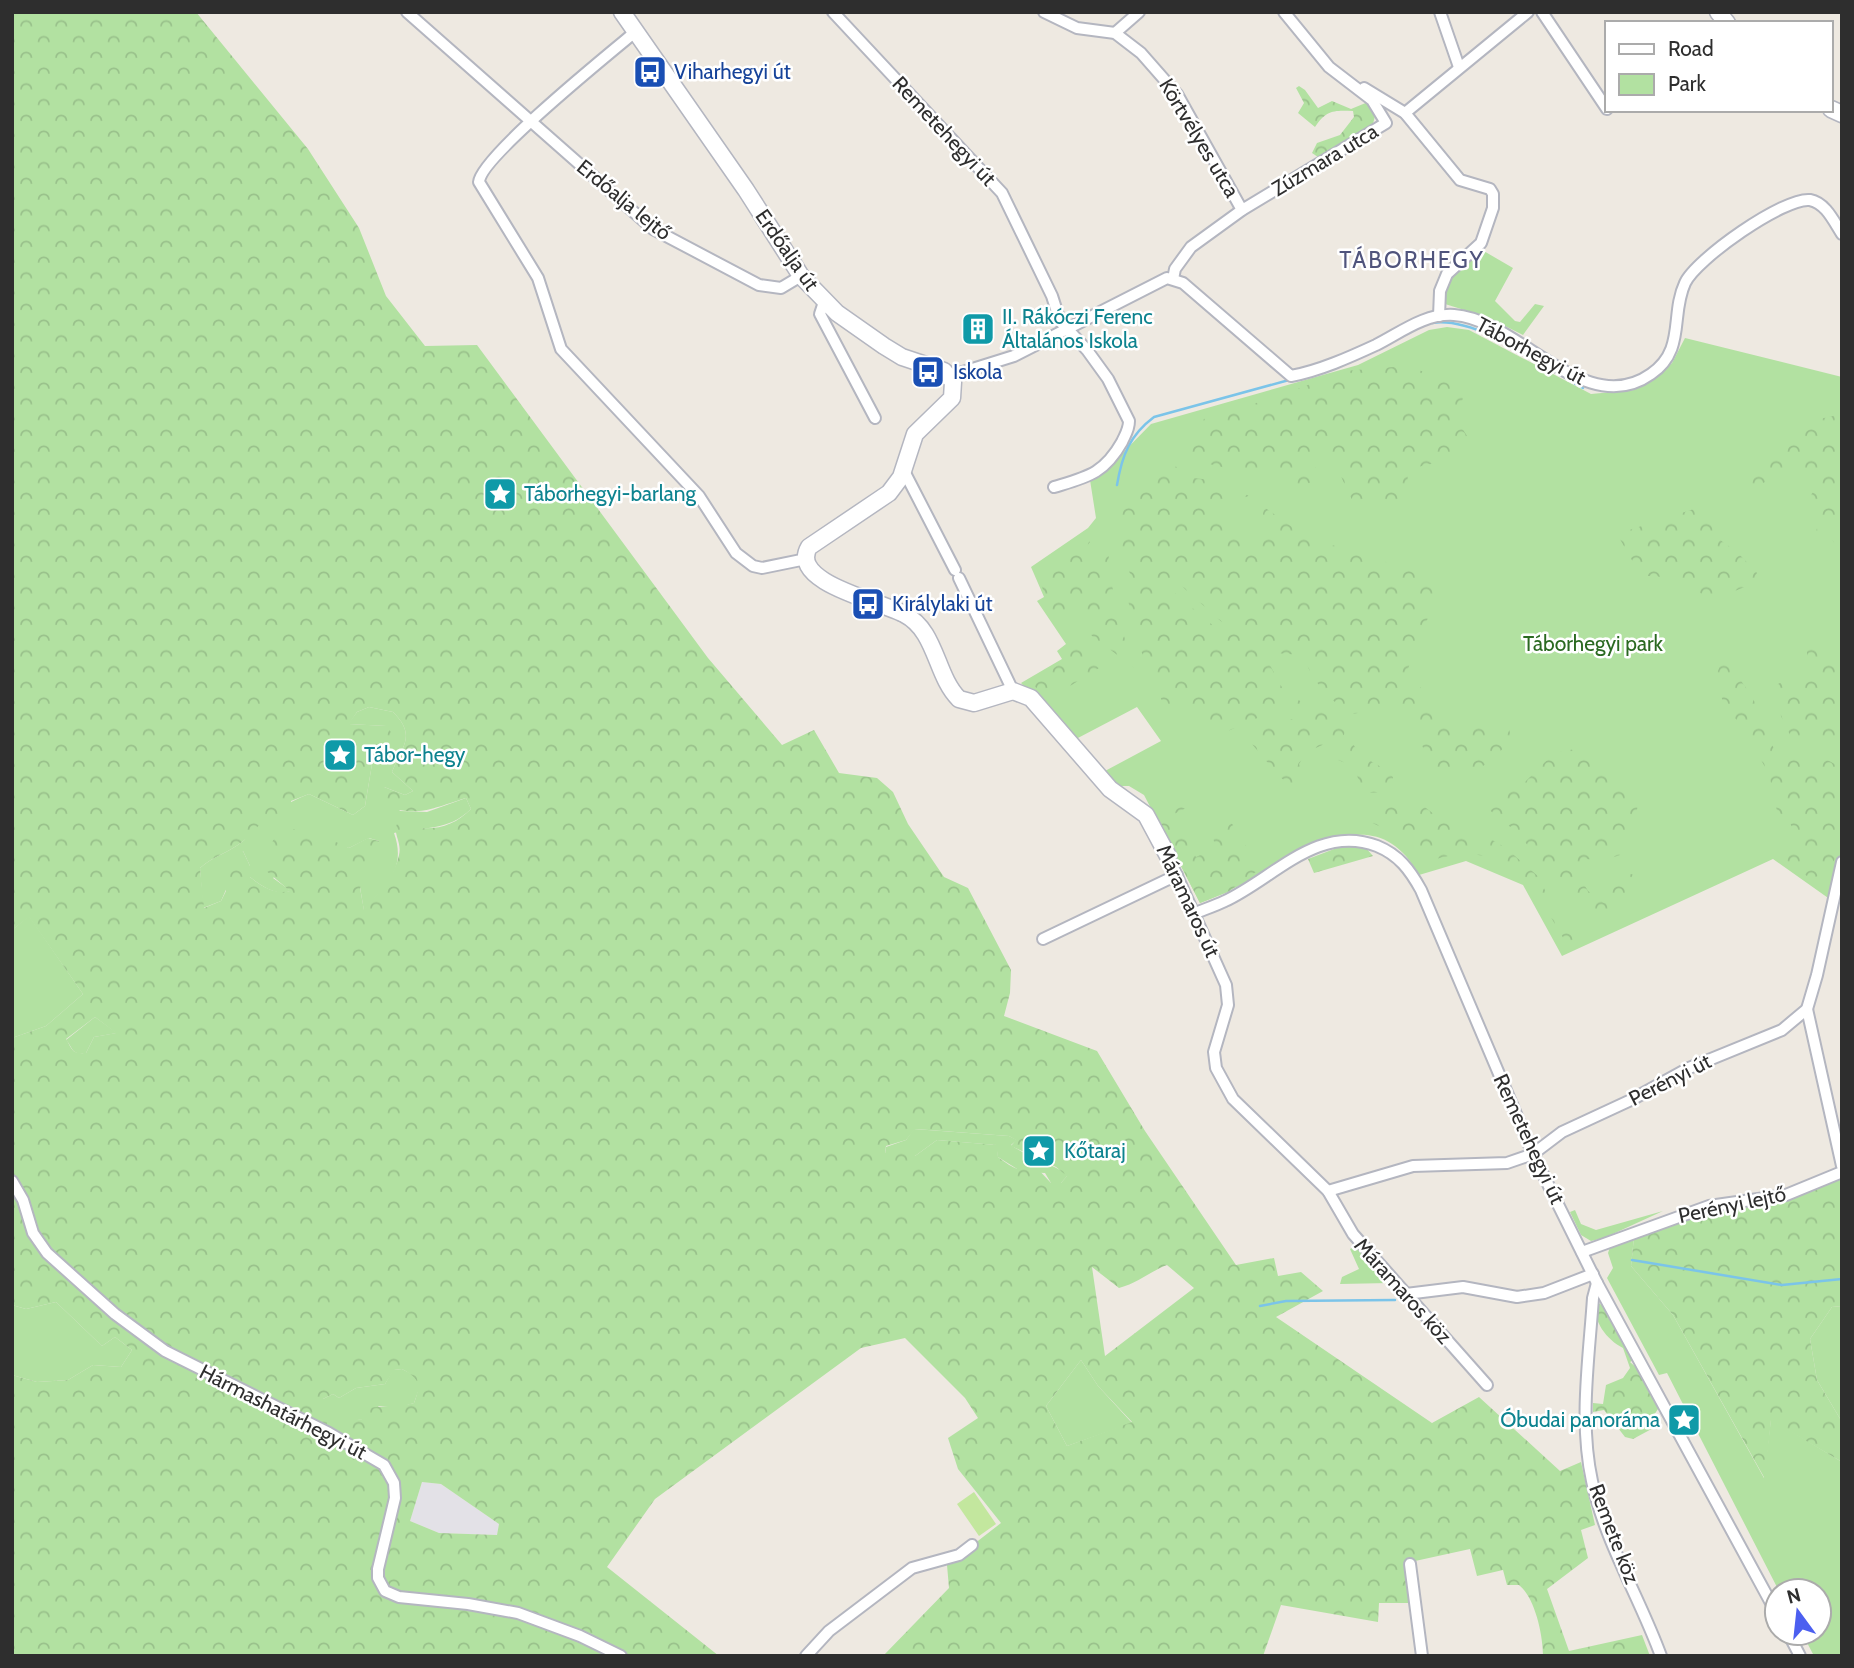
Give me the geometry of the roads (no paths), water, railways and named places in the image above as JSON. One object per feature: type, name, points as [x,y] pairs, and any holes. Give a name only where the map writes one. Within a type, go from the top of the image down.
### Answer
[{"type":"street","points":[[407,12],[531,121]]},
{"type":"street","name":"Erdőalja út","points":[[621,12],[738,179],[801,276],[824,302],[902,357],[936,367],[950,376]]},
{"type":"street","name":"Remetehegyi út","points":[[833,12],[997,187],[1052,296],[1060,321],[1087,350],[1108,379],[1129,421],[1129,428],[1104,468],[1095,475],[1054,487]]},
{"type":"street","name":"Körtvélyes utca","points":[[1044,12],[1077,28],[1115,33],[1141,52],[1177,94],[1242,210]]},
{"type":"street","points":[[1115,33],[1139,12]]},
{"type":"street","points":[[1284,12],[1329,67],[1405,113],[1460,180],[1490,189],[1493,194],[1493,208],[1481,243],[1447,274],[1440,291],[1439,316]]},
{"type":"street","points":[[1440,12],[1459,67]]},
{"type":"street","points":[[1405,113],[1528,12]]},
{"type":"street","points":[[1542,12],[1605,106]]},
{"type":"street","points":[[635,33],[517,134],[480,173],[480,182],[538,278],[561,349],[699,496],[724,538],[745,561],[771,568],[806,559]]},
{"type":"street","name":"Zúzmara utca","points":[[1174,279],[1175,269],[1191,247],[1242,210],[1386,123],[1372,100],[1354,84]]},
{"type":"street","points":[[513,105],[520,119],[517,134]]},
{"type":"street","name":"Erdőalja lejtő","points":[[531,121],[634,213],[680,246],[770,288],[781,288],[801,276]]},
{"type":"street","name":"Táborhegyi út","points":[[1174,279],[1189,288],[1287,374],[1297,375],[1357,353],[1414,324],[1439,316],[1469,318],[1589,382],[1611,386],[1633,383],[1653,373],[1671,353],[1677,337],[1685,282],[1709,256],[1780,208],[1798,201],[1810,200],[1821,205],[1842,234]]},
{"type":"street","points":[[904,471],[1013,691],[974,703],[959,699],[916,622],[897,610],[824,582],[809,569],[806,553],[815,543],[889,494],[904,471],[915,435],[952,398],[953,382],[950,376],[996,363],[1067,329],[1154,282],[1174,279]]},
{"type":"street","points":[[824,302],[820,314],[875,418]]},
{"type":"street","name":"Máramaros út","points":[[1013,691],[1031,698],[1110,789],[1146,815],[1177,874],[1226,985],[1228,1004],[1214,1052],[1216,1068],[1233,1099],[1328,1191]]},
{"type":"street","name":"Remetehegyi út","points":[[1195,913],[1226,901],[1304,852],[1328,842],[1357,841],[1388,850],[1405,865],[1421,890],[1533,1154],[1595,1278],[1763,1588]]},
{"type":"street","points":[[1842,862],[1807,1009],[1842,1166]]},
{"type":"street","points":[[1043,939],[1177,874]]},
{"type":"street","name":"Perényi út","points":[[1533,1154],[1562,1132],[1689,1068],[1740,1045],[1771,1036],[1807,1009]]},
{"type":"street","points":[[1328,1191],[1413,1166],[1446,1163],[1490,1166],[1533,1154]]},
{"type":"street","name":"Perényi lejtő","points":[[1582,1252],[1709,1206],[1786,1195],[1842,1172]]},
{"type":"street","name":"Hármashatárhegyi út","points":[[12,1181],[23,1200],[33,1233],[47,1253],[115,1314],[165,1351],[329,1433],[384,1465],[394,1483],[395,1498],[378,1569],[378,1578],[385,1591],[399,1597],[468,1604],[518,1613],[580,1636],[621,1656]]},
{"type":"street","name":"Máramaros köz","points":[[1328,1191],[1353,1234],[1487,1385]]},
{"type":"street","points":[[1406,1294],[1463,1287],[1517,1297],[1544,1293],[1595,1278]]},
{"type":"street","name":"Remete köz","points":[[1595,1278],[1586,1408],[1591,1478],[1606,1526],[1661,1656]]},
{"type":"street","points":[[806,1656],[829,1631],[912,1569],[959,1555],[972,1545]]},
{"type":"street","points":[[1410,1564],[1422,1656]]},
{"type":"waterway","points":[[1432,323],[1450,323],[1489,335],[1583,388]]},
{"type":"waterway","points":[[1117,485],[1128,446],[1154,417],[1289,380]]},
{"type":"waterway","points":[[1632,1260],[1782,1285],[1842,1279]]},
{"type":"waterway","points":[[1260,1306],[1286,1301],[1395,1300]]},
{"type":"place","name":"Viharhegyi út","points":[[650,72]]},
{"type":"place","name":"II. Rákóczi Ferenc Általános Iskola","points":[[978,329]]},
{"type":"place","name":"Iskola","points":[[928,372]]},
{"type":"place","name":"Táborhegyi-barlang","points":[[500,494]]},
{"type":"place","name":"Királylaki út","points":[[868,604]]},
{"type":"place","name":"Tábor-hegy","points":[[340,755]]},
{"type":"place","name":"Kőtaraj","points":[[1039,1151]]},
{"type":"place","name":"Óbudai panoráma","points":[[1684,1420]]},
{"type":"district","name":"TÁBORHEGY","points":[[1412,260]]},
{"type":"park label","name":"Táborhegyi park","points":[[1593,644]]}]
